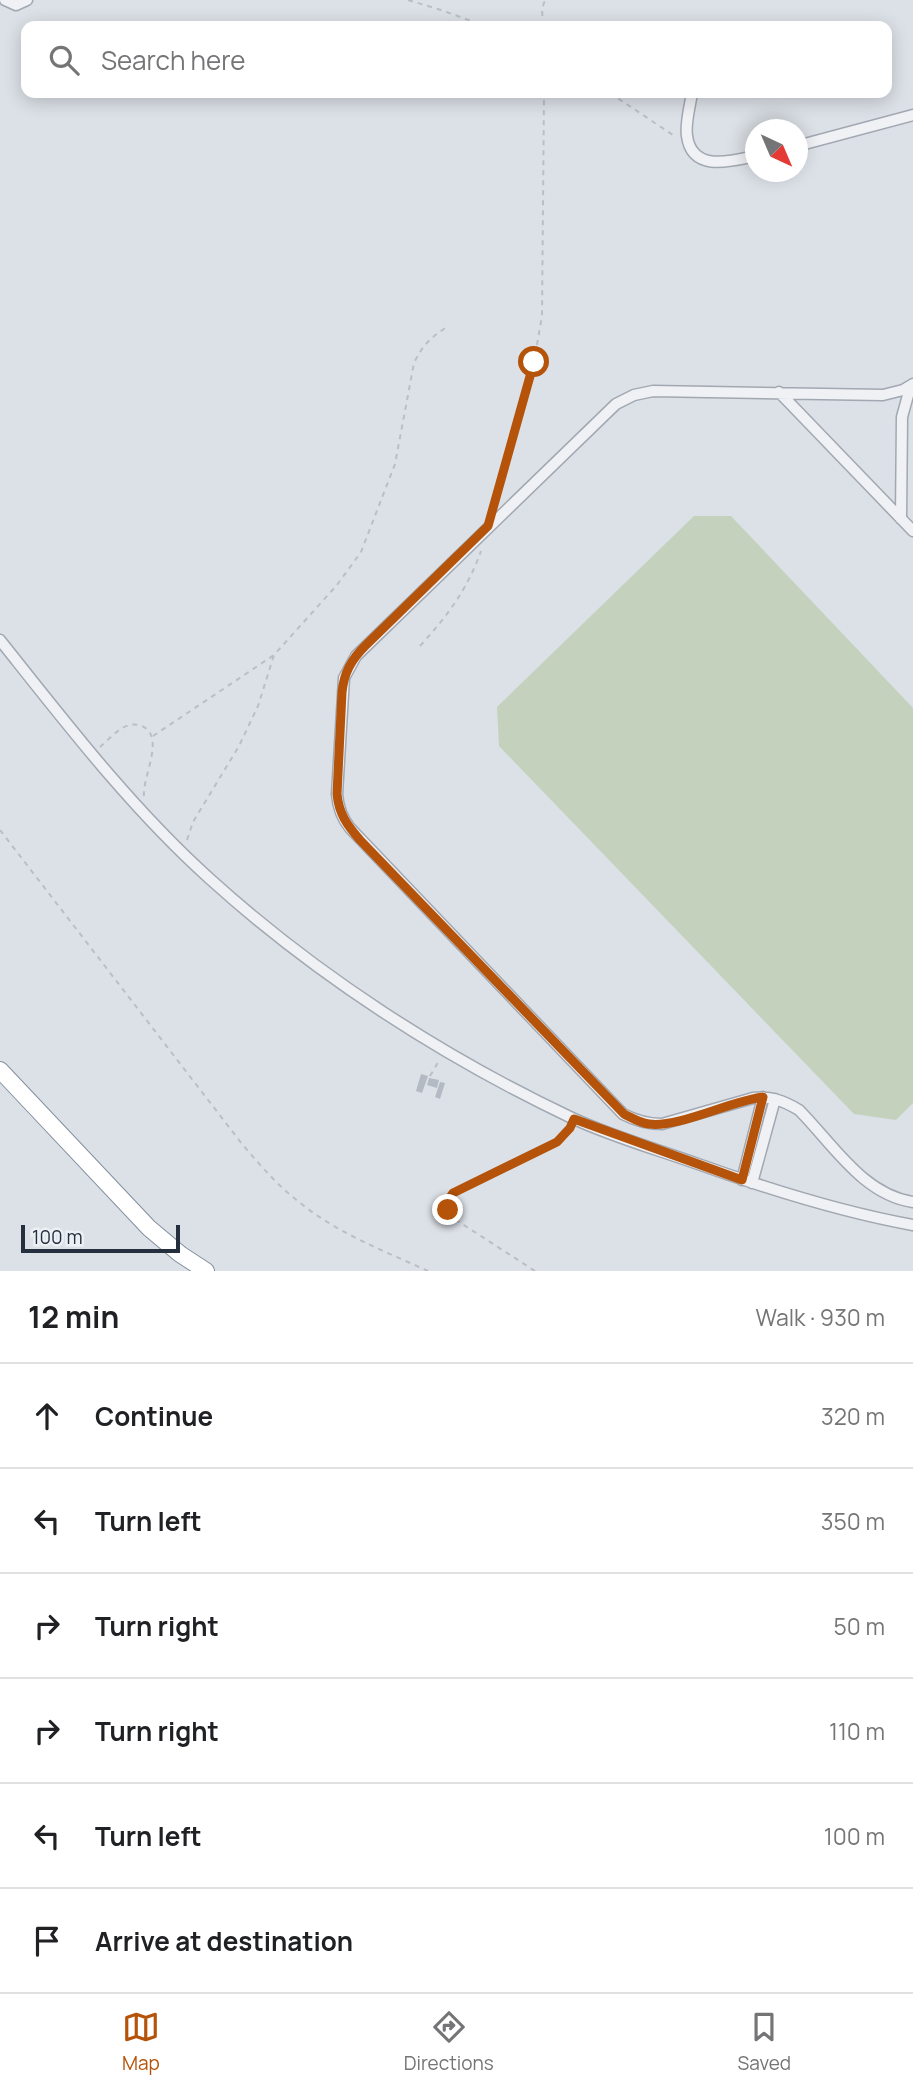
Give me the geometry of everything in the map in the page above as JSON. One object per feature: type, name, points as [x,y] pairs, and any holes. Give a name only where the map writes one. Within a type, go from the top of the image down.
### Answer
[{"type":"highway","points":[[0,1070],[149,1228],[206,1271]]},
{"type":"lane","points":[[5,0],[16,5],[27,0]]},
{"type":"lane","points":[[691,98],[687,135],[690,146],[697,155],[706,161],[718,163],[745,158]]},
{"type":"lane","points":[[808,143],[913,115]]},
{"type":"lane","points":[[911,386],[883,395],[653,391],[616,404],[365,646],[348,666],[342,692],[337,786],[342,818],[624,1114],[648,1124],[662,1124],[739,1102],[763,1097],[775,1099],[799,1110],[863,1179],[883,1193],[913,1202]]},
{"type":"lane","points":[[901,519],[902,417],[911,386]]},
{"type":"lane","points":[[779,392],[913,531]]},
{"type":"lane","points":[[814,429],[804,403],[828,393]]},
{"type":"lane","points":[[883,395],[902,417]]},
{"type":"lane","points":[[0,640],[92,754],[184,855],[285,941],[356,994],[444,1052],[574,1119],[747,1181],[821,1203],[913,1225]]},
{"type":"lane","points":[[747,1181],[763,1097]]},
{"type":"lane","points":[[747,1181],[775,1099]]},
{"type":"path","points":[[408,0],[471,21]]},
{"type":"path","points":[[542,21],[545,0]]},
{"type":"path","points":[[488,526],[534,362],[542,316],[544,98]]},
{"type":"path","points":[[618,98],[690,146]]},
{"type":"path","points":[[153,737],[274,654],[337,585],[361,552],[395,464],[414,363],[420,349],[447,327]]},
{"type":"path","points":[[421,646],[457,602],[480,552]]},
{"type":"path","points":[[184,855],[193,822],[239,746],[258,706],[274,654]]},
{"type":"path","points":[[92,754],[127,725],[137,724],[146,728],[153,737],[154,745],[144,792],[149,818]]},
{"type":"path","points":[[0,830],[242,1144],[269,1175],[299,1202],[333,1226],[428,1271]]},
{"type":"path","points":[[430,1076],[444,1052]]},
{"type":"path","points":[[535,1271],[453,1218],[448,1210],[448,1201],[453,1193],[557,1142],[570,1128],[574,1119]]},
{"type":"green space","points":[[694,516],[731,516],[913,708],[913,1103],[896,1120],[854,1114],[499,746],[497,707]]},
{"type":"building","points":[[421,1074],[428,1076],[422,1093],[416,1091]]},
{"type":"building","points":[[429,1078],[439,1080],[437,1088],[427,1085]]},
{"type":"building","points":[[440,1082],[445,1083],[440,1099],[435,1097]]},
{"type":"route","points":[[448,1210],[448,1201],[453,1193],[557,1142],[570,1128],[574,1119],[742,1180],[763,1097],[662,1124],[648,1124],[624,1114],[360,840],[342,818],[338,806],[342,692],[348,666],[365,646],[488,526],[534,362]]}]
